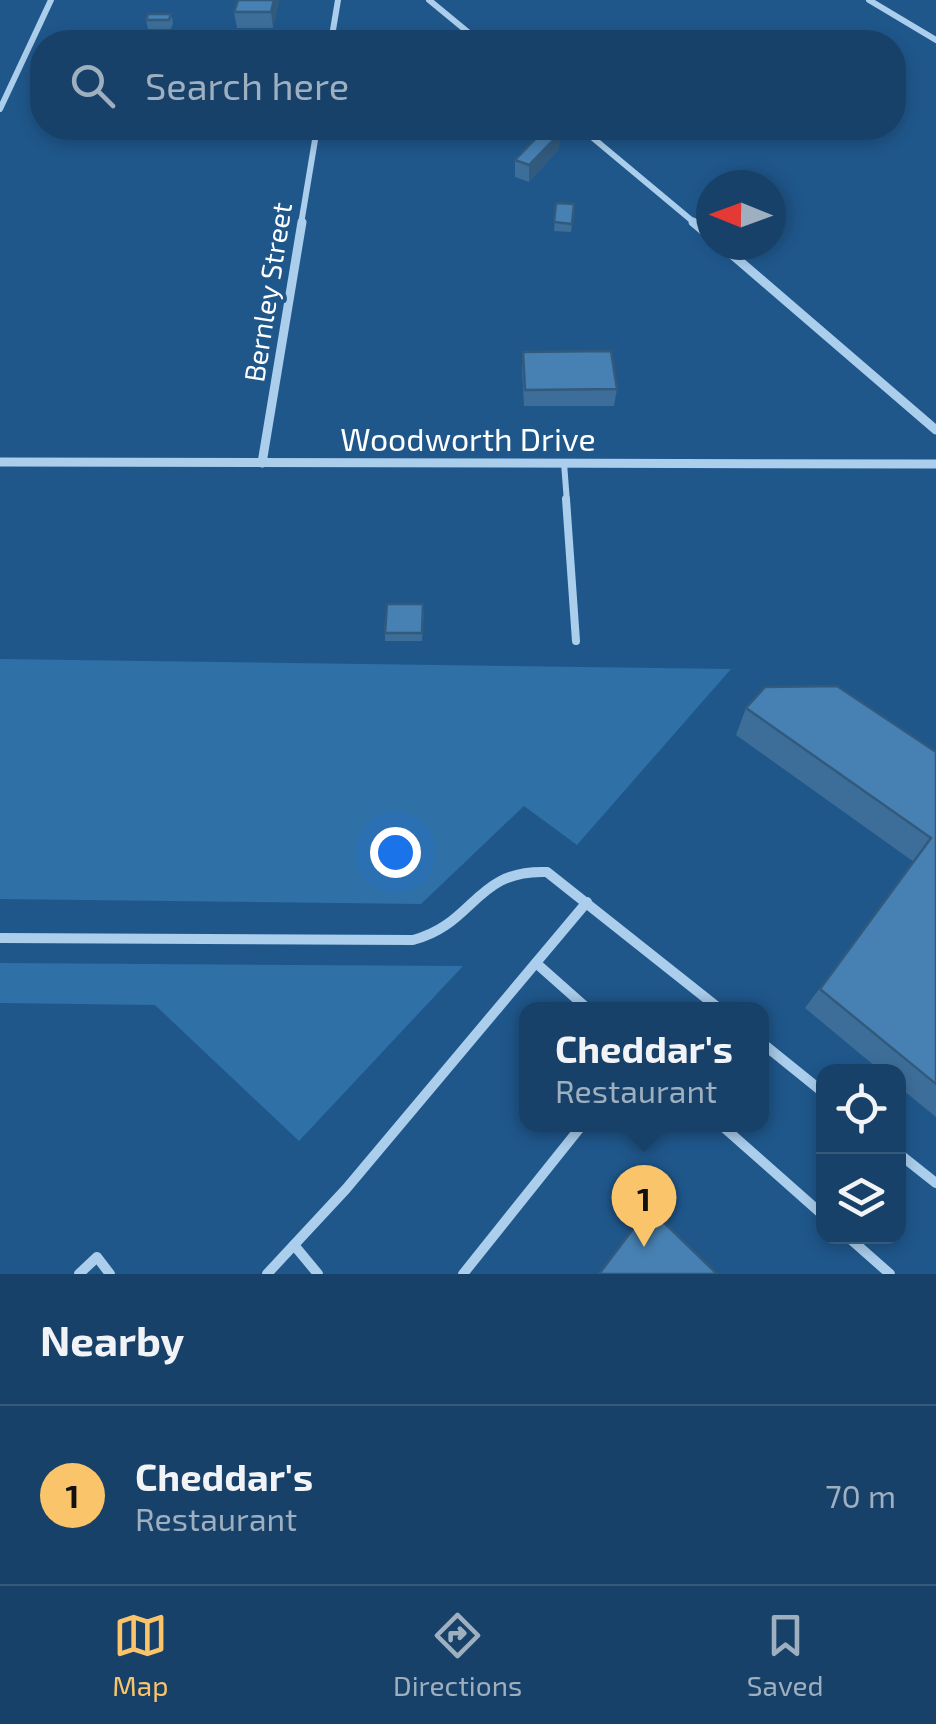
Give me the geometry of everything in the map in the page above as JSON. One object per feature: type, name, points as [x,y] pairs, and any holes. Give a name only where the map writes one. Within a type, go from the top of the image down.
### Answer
[{"type":"street","points":[[37,30],[51,0]]},
{"type":"street","points":[[332,30],[338,0]]},
{"type":"street","points":[[429,0],[465,30]]},
{"type":"street","points":[[869,0],[936,40]]},
{"type":"street","points":[[0,109],[30,45]]},
{"type":"street","name":"Bernley Street","points":[[262,463],[315,140]]},
{"type":"street","points":[[595,140],[696,224]]},
{"type":"street","points":[[738,260],[936,430]]},
{"type":"street","name":"Woodworth Drive","points":[[0,462],[936,464]]},
{"type":"lane","points":[[564,464],[576,641]]},
{"type":"lane","points":[[0,938],[413,940],[441,932],[497,877],[519,869],[547,872],[710,1002]]},
{"type":"lane","points":[[268,1274],[588,902]]},
{"type":"lane","points":[[536,963],[580,1002]]},
{"type":"lane","points":[[769,1048],[816,1086]]},
{"type":"lane","points":[[463,1274],[577,1132]]},
{"type":"lane","points":[[729,1132],[816,1209]]},
{"type":"lane","points":[[899,1154],[936,1183]]},
{"type":"lane","points":[[856,1244],[890,1274]]},
{"type":"lane","points":[[294,1246],[318,1274]]},
{"type":"lane","points":[[79,1274],[97,1257],[110,1274]]},
{"type":"shaded area","points":[[0,659],[731,669],[577,845],[524,806],[421,904],[0,899]]},
{"type":"shaded area","points":[[0,963],[463,966],[299,1141],[155,1005],[0,1003]]},
{"type":"building","points":[[238,0],[274,0],[271,12],[234,12]]},
{"type":"building","points":[[148,14],[171,14],[169,20],[146,20]]},
{"type":"building","points":[[534,140],[553,140],[529,165],[515,160]]},
{"type":"building","points":[[556,203],[574,204],[572,224],[554,222]]},
{"type":"building","points":[[611,351],[617,389],[525,390],[523,352]]},
{"type":"building","points":[[387,604],[423,604],[422,633],[385,633]]},
{"type":"building","points":[[837,686],[936,752],[936,1084],[820,989],[931,838],[746,708],[765,687]]},
{"type":"building","points":[[649,1208],[717,1274],[599,1274]]},
{"type":"place","name":"Cheddar's","points":[[644,1247]]}]
